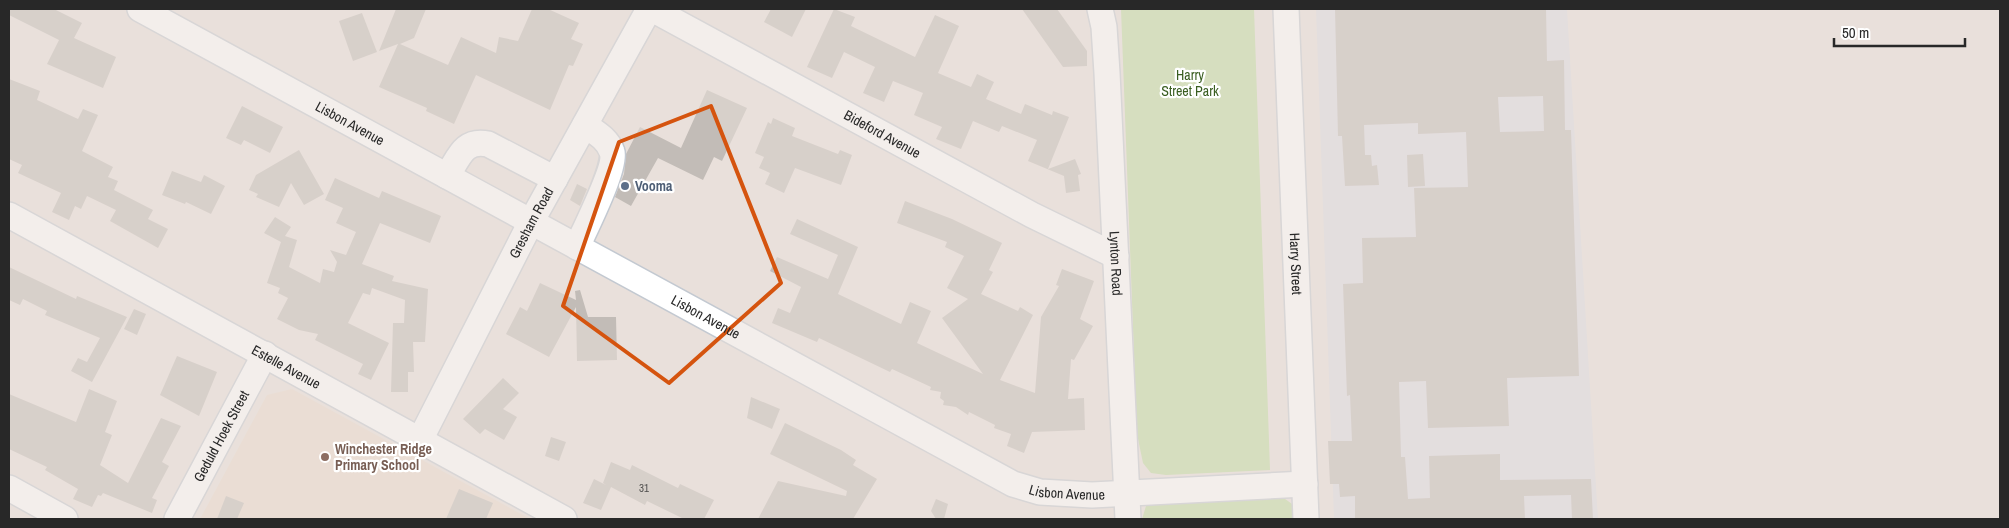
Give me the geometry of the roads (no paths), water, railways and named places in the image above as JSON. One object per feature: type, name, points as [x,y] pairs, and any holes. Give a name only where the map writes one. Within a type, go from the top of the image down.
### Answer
[{"type":"street","name":"Lisbon Avenue","points":[[140,9],[1013,484],[1027,489],[1054,493],[1127,494],[1305,484]]},
{"type":"street","name":"Gresham Road","points":[[420,440],[531,222],[650,9]]},
{"type":"street","name":"Bideford Avenue","points":[[650,9],[1024,210],[1116,256]]},
{"type":"street","name":"Lynton Road","points":[[1100,9],[1104,27],[1107,73],[1128,519]]},
{"type":"street","name":"Harry Street","points":[[1286,9],[1306,519]]},
{"type":"street","points":[[577,247],[614,158],[612,150],[602,137],[584,125]]},
{"type":"street","points":[[447,176],[467,146],[477,142],[488,144],[555,178]]},
{"type":"street","name":"Estelle Avenue","points":[[9,215],[564,519]]},
{"type":"street","name":"Geduld Hoek Street","points":[[177,519],[265,354]]},
{"type":"street","points":[[9,488],[65,519]]},
{"type":"place","name":"Vooma","points":[[625,186]]},
{"type":"place","name":"Winchester Ridge Primary School","points":[[325,457]]},
{"type":"park label","name":"Harry Street Park","points":[[1190,84]]}]
